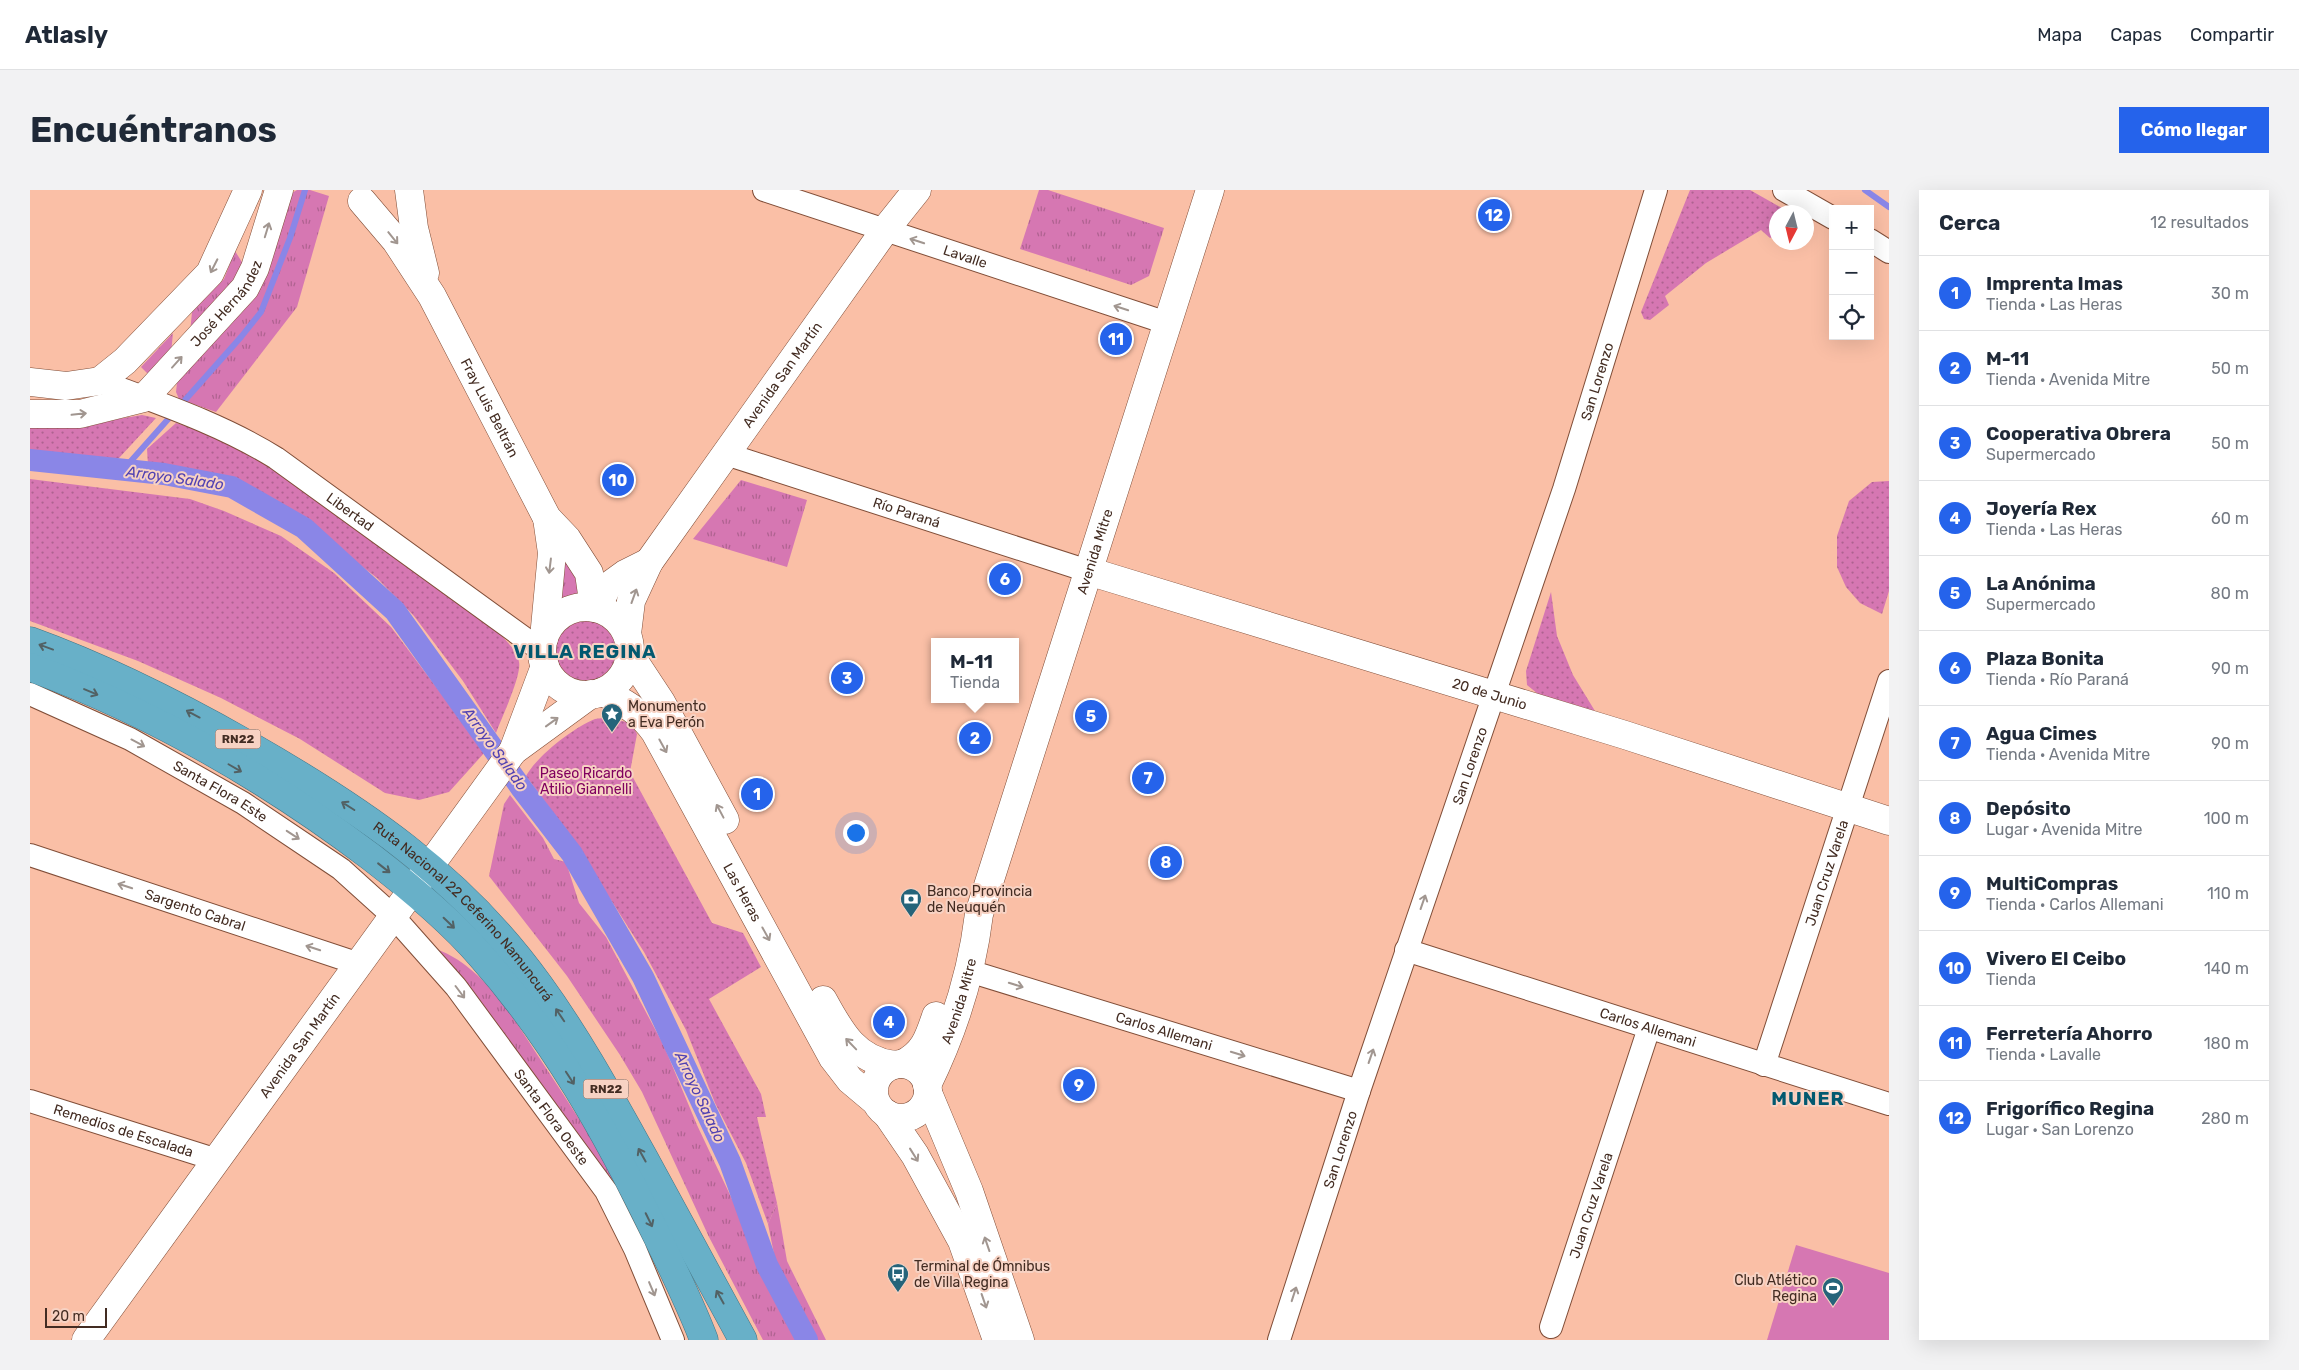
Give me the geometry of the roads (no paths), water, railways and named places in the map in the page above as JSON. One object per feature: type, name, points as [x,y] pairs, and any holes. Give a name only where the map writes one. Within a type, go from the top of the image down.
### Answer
[{"type":"highway","name":"Ruta Nacional 22 Ceferino Namuncurá","points":[[30,641],[116,676],[222,730],[358,812],[430,865],[462,894],[515,954],[575,1038],[604,1086],[743,1340]]},
{"type":"highway","name":"Ruta Nacional 22 Ceferino Namuncurá","points":[[30,667],[107,699],[154,722],[241,771],[337,832],[412,890],[448,921],[481,956],[525,1012],[576,1088],[638,1198],[704,1340]]},
{"type":"street","name":"José Hernández","points":[[100,381],[125,361],[210,273],[248,190]]},
{"type":"street","name":"José Hernández","points":[[153,401],[245,288],[255,268],[279,190]]},
{"type":"street","points":[[357,196],[374,207],[389,206],[408,190]]},
{"type":"street","name":"Fray Luis Beltrán","points":[[408,190],[414,228],[432,296]]},
{"type":"street","name":"Lavalle","points":[[764,190],[1167,324]]},
{"type":"street","name":"Avenida San Martín","points":[[629,644],[632,601],[649,562],[885,230],[917,190]]},
{"type":"street","name":"Avenida Mitre","points":[[898,1064],[917,1055],[928,1041],[952,965],[979,914],[1210,190]]},
{"type":"street","name":"San Lorenzo","points":[[1279,1340],[1406,950],[1495,696],[1588,412],[1656,190]]},
{"type":"street","points":[[1784,190],[1829,216]]},
{"type":"street","name":"Fray Luis Beltrán","points":[[357,196],[396,241],[432,296],[547,518],[567,539],[588,573],[595,608]]},
{"type":"street","points":[[1874,243],[1889,252]]},
{"type":"street","name":"Libertad","points":[[30,382],[66,386],[100,381],[189,414],[231,432],[296,471],[544,652]]},
{"type":"street","points":[[30,414],[80,414],[153,401]]},
{"type":"street","name":"Río Paraná","points":[[726,454],[1088,571]]},
{"type":"street","name":"Fray Luis Beltrán","points":[[544,652],[552,553],[547,518]]},
{"type":"street","name":"Avenida San Martín","points":[[595,608],[607,587],[625,574],[649,562]]},
{"type":"street","name":"20 de Junio","points":[[1088,571],[1495,696],[1889,821]]},
{"type":"street","points":[[576,608],[595,608],[612,615],[621,623],[629,644],[628,667],[622,678],[612,686],[597,693],[577,694],[563,688],[552,679],[544,652],[553,621],[563,613],[576,608]]},
{"type":"street","name":"Las Heras","points":[[629,644],[842,1033],[858,1051],[877,1061],[898,1064]]},
{"type":"street","name":"Avenida San Martín","points":[[513,751],[544,652]]},
{"type":"street","name":"Juan Cruz Varela","points":[[1764,1065],[1889,681]]},
{"type":"street","name":"Avenida San Martín","points":[[86,1340],[513,751],[597,693]]},
{"type":"street","name":"Las Heras","points":[[597,693],[616,698],[639,713],[655,732],[834,1058],[850,1080],[881,1108],[915,1155],[958,1233],[997,1340]]},
{"type":"street","name":"Santa Flora Este","points":[[30,694],[130,739],[243,803],[341,869],[393,916]]},
{"type":"street","name":"Sargento Cabral","points":[[30,855],[359,964]]},
{"type":"street","name":"Avenida Mitre","points":[[927,1089],[969,971],[979,914]]},
{"type":"street","name":"Santa Flora Oeste","points":[[393,916],[456,987],[606,1191],[635,1249],[673,1340]]},
{"type":"street","name":"Carlos Allemani","points":[[1406,950],[1889,1104]]},
{"type":"street","name":"Carlos Allemani","points":[[969,971],[1359,1091]]},
{"type":"street","name":"Juan Cruz Varela","points":[[1551,1327],[1649,1028]]},
{"type":"street","points":[[927,1089],[926,1102],[914,1114],[896,1118],[881,1108],[875,1082],[886,1068],[898,1064],[918,1070],[927,1089],[969,1191],[1020,1340]]},
{"type":"street","name":"Remedios de Escalada","points":[[30,1101],[217,1160]]},
{"type":"waterway","points":[[123,470],[261,312],[290,238],[305,190]]},
{"type":"waterway","points":[[1865,190],[1889,207]]},
{"type":"waterway","name":"Arroyo Salado","points":[[30,460],[164,474],[232,487],[304,528],[395,611],[522,789],[572,854],[643,977],[730,1162],[767,1265],[807,1340]]},
{"type":"place","name":"Frigorífico Regina","points":[[1494,215]]},
{"type":"place","name":"Ferretería Ahorro","points":[[1116,339]]},
{"type":"place","name":"Vivero El Ceibo","points":[[618,480]]},
{"type":"place","name":"Plaza Bonita","points":[[1005,579]]},
{"type":"place","name":"Cooperativa Obrera","points":[[847,678]]},
{"type":"place","name":"La Anónima","points":[[1091,716]]},
{"type":"place","name":"Monumento a Eva Perón","points":[[612,733]]},
{"type":"place","name":"M-11","points":[[975,738]]},
{"type":"place","name":"Agua Cimes","points":[[1148,778]]},
{"type":"place","name":"Imprenta Imas","points":[[757,794]]},
{"type":"place","name":"Depósito","points":[[1166,862]]},
{"type":"place","name":"Banco Provincia de Neuquén","points":[[911,918]]},
{"type":"place","name":"Joyería Rex","points":[[889,1022]]},
{"type":"place","name":"MultiCompras","points":[[1079,1085]]},
{"type":"place","name":"Terminal de Ómnibus de Villa Regina","points":[[898,1293]]},
{"type":"place","name":"Club Atlético Regina","points":[[1833,1307]]},
{"type":"district","name":"VILLA REGINA","points":[[585,651]]},
{"type":"district","name":"MUNER","points":[[1808,1098]]},
{"type":"park label","name":"Paseo Ricardo Atilio Giannelli","points":[[586,782]]}]
